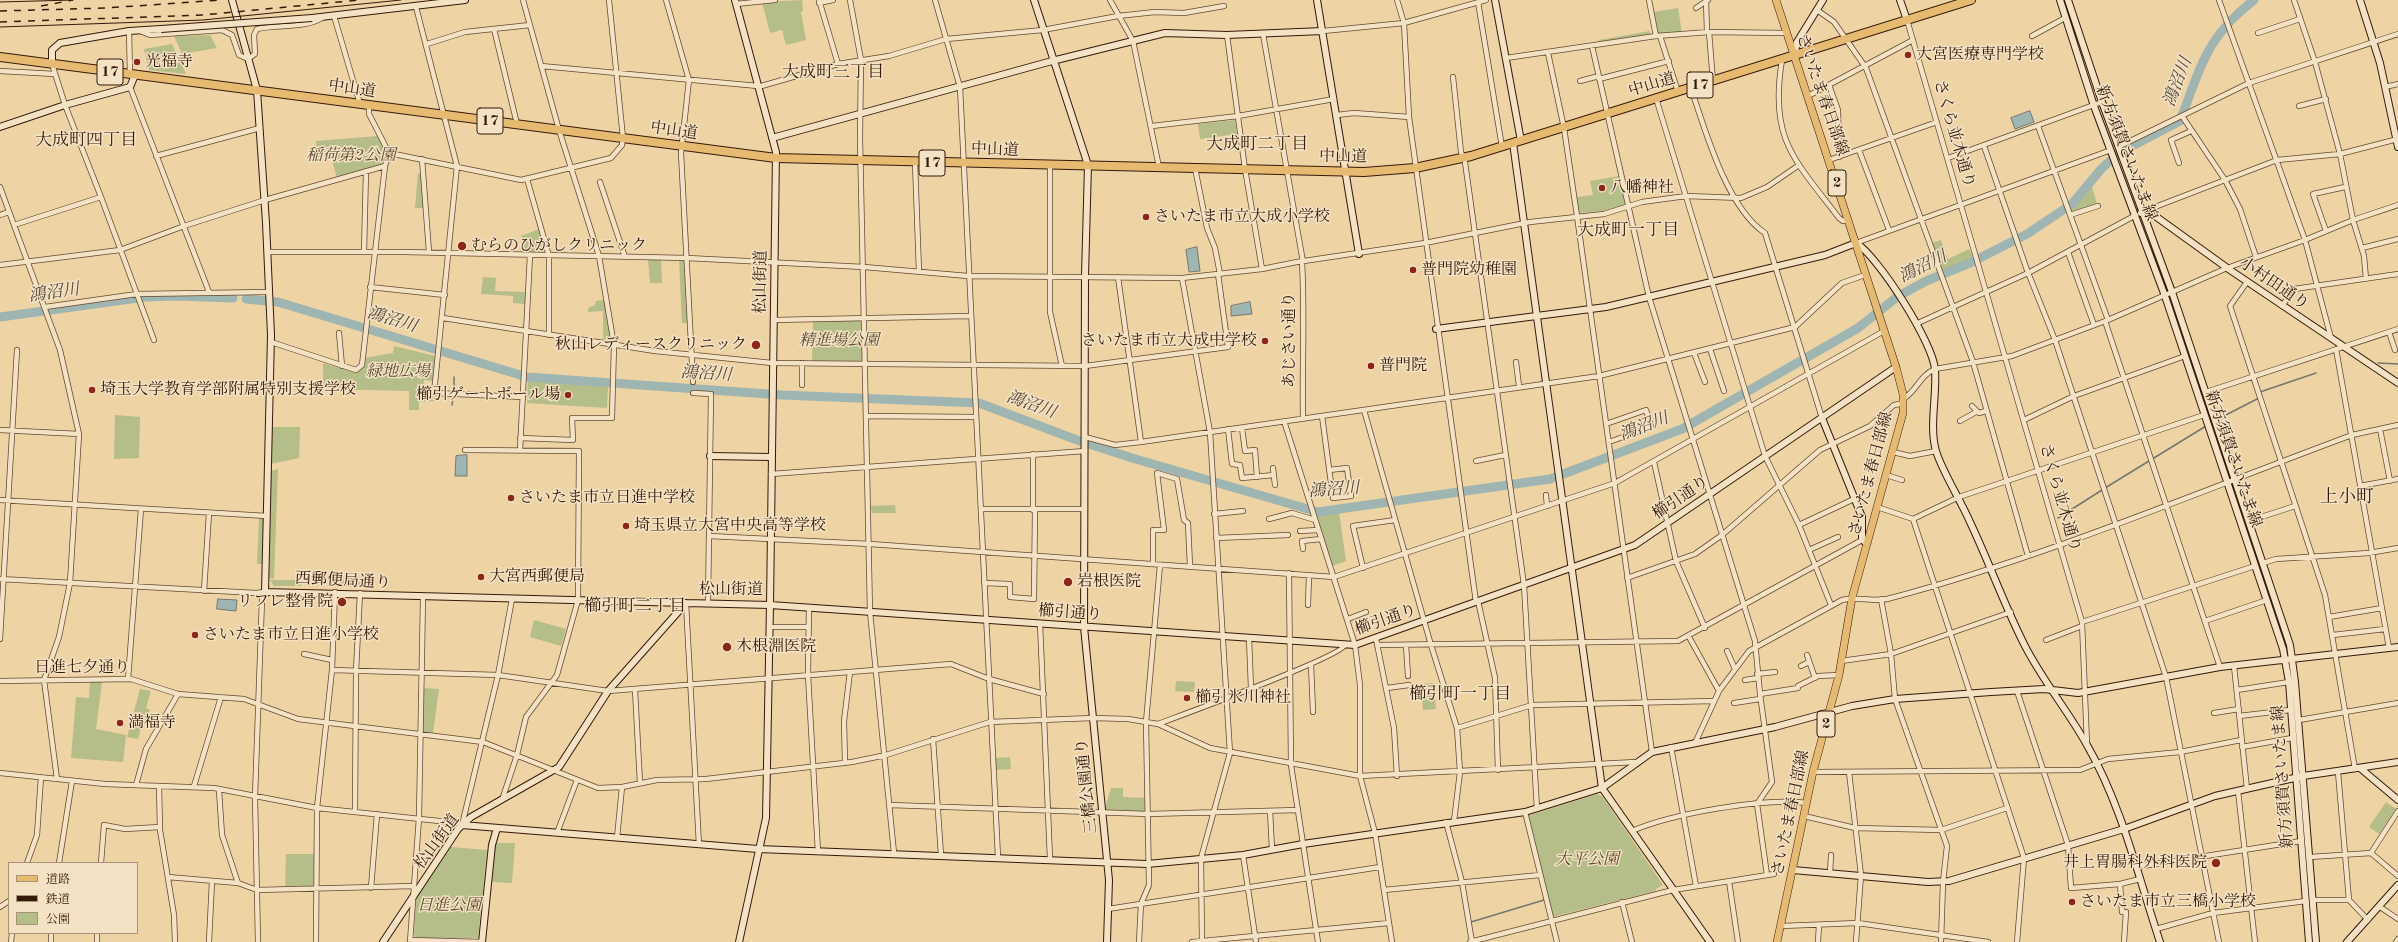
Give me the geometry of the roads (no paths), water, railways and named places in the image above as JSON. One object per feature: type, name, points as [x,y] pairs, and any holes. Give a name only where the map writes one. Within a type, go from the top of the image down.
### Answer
[{"type":"highway","name":"中山道","points":[[0,57],[776,158],[1346,172],[1415,168],[1463,158],[1564,128],[1971,0]]},
{"type":"main road","name":"さいたま春日部線","points":[[1777,0],[1786,33],[1849,220],[1865,275],[1896,367],[1903,401],[1893,452],[1877,507],[1864,542],[1838,675],[1813,772],[1777,942]]},
{"type":"street","points":[[232,0],[257,90],[271,342],[265,592],[262,599],[255,797],[258,942]]},
{"type":"street","points":[[154,340],[65,105],[52,64],[51,54],[57,44],[129,31],[334,16],[465,0]]},
{"type":"street","points":[[520,438],[573,440],[572,418],[612,418],[614,345],[599,256],[559,130],[524,0]]},
{"type":"street","points":[[389,153],[422,158],[521,180],[611,158],[622,145],[623,138],[609,0]]},
{"type":"street","points":[[666,0],[689,80],[681,146],[693,356],[693,382]]},
{"type":"street","points":[[735,2],[775,0]]},
{"type":"street","points":[[833,0],[819,1],[838,64]]},
{"type":"street","points":[[850,0],[861,60],[860,161],[867,395],[870,612],[886,755],[894,854]]},
{"type":"street","points":[[935,0],[960,87],[990,722],[998,857]]},
{"type":"street","points":[[1034,0],[1052,61],[1088,166]]},
{"type":"street","points":[[1110,0],[1133,41],[1152,126],[1159,167]]},
{"type":"street","points":[[1317,0],[1359,254]]},
{"type":"street","points":[[1397,0],[1404,23],[1409,117],[1436,329],[1477,602],[1489,644],[1495,678],[1498,715],[1498,770]]},
{"type":"street","points":[[772,138],[1052,61],[1164,33],[1227,35],[1263,34],[1323,31],[1404,23],[1486,0]]},
{"type":"street","points":[[1495,0],[1506,58],[1517,142],[1524,223],[1592,704],[1602,788],[1710,942]]},
{"type":"street","points":[[1649,0],[1658,36],[1669,61],[1678,92]]},
{"type":"street","points":[[1696,8],[1707,0]]},
{"type":"street","points":[[1707,0],[1708,32],[1713,81]]},
{"type":"street","points":[[1794,56],[1797,42],[1823,0]]},
{"type":"street","name":"さくら並木通り","points":[[1900,0],[1914,40],[2039,470],[2082,624],[2087,744]]},
{"type":"street","name":"新方須賀さいたま線","points":[[2060,0],[2094,106],[2166,296],[2286,660],[2289,682],[2292,738],[2309,942]]},
{"type":"street","name":"新方須賀さいたま線","points":[[2068,0],[2102,102],[2172,292],[2263,563],[2293,659],[2316,942]]},
{"type":"street","points":[[2219,0],[2305,240],[2331,338]]},
{"type":"street","points":[[2294,0],[2326,99],[2340,154],[2345,187],[2362,248],[2366,279]]},
{"type":"street","points":[[2360,0],[2374,42],[2398,147]]},
{"type":"street","name":"松山街道","points":[[383,942],[462,825],[470,817],[555,770],[562,763],[608,691],[686,603],[770,604],[772,363],[776,158],[772,138],[735,2]]},
{"type":"street","points":[[1478,2],[1502,147]]},
{"type":"street","points":[[541,66],[758,87],[838,64],[889,56],[946,39],[1043,30],[1118,16],[1155,12],[1184,13],[1224,6]]},
{"type":"street","points":[[416,7],[427,44],[457,166],[440,348],[434,393],[523,397]]},
{"type":"street","points":[[1817,10],[1834,22],[1865,66],[1973,362],[2028,556]]},
{"type":"street","points":[[334,16],[360,104]]},
{"type":"street","points":[[248,59],[255,54],[254,35],[257,29],[270,26],[313,23],[323,17]]},
{"type":"street","points":[[2032,36],[2065,18]]},
{"type":"street","points":[[2258,33],[2300,19]]},
{"type":"street","points":[[427,44],[465,32],[530,25]]},
{"type":"street","points":[[494,29],[517,124]]},
{"type":"street","points":[[140,31],[150,35],[222,30],[232,35],[239,55],[248,59]]},
{"type":"street","points":[[129,31],[132,75],[130,87],[209,292]]},
{"type":"street","points":[[1506,58],[1658,36],[1708,32],[1786,33]]},
{"type":"street","name":"あじさい通り","points":[[1263,34],[1303,262],[1305,320],[1302,340],[1303,419]]},
{"type":"street","points":[[2119,148],[2249,83],[2398,34]]},
{"type":"street","points":[[1227,35],[1245,169],[1262,269]]},
{"type":"street","points":[[1808,96],[1914,40]]},
{"type":"street","points":[[1592,46],[1649,297],[1755,646],[1760,697],[1772,782],[1757,804],[1767,875]]},
{"type":"street","points":[[1548,53],[1564,128],[1652,752]]},
{"type":"street","points":[[1782,60],[1778,106],[1779,118],[1786,143],[1799,165],[1839,218],[1843,221],[1849,220]]},
{"type":"street","points":[[1580,81],[1599,78],[1669,61]]},
{"type":"street","points":[[0,71],[55,74]]},
{"type":"street","points":[[1453,77],[1463,158],[1524,585],[1537,809]]},
{"type":"street","points":[[2385,87],[2398,84]]},
{"type":"street","points":[[1829,85],[1838,110],[1839,157]]},
{"type":"street","points":[[0,128],[65,105],[130,87]]},
{"type":"street","points":[[1397,776],[1394,728],[1377,642],[1406,645],[1430,645],[1678,641],[1706,628],[1864,542],[1862,517],[1822,418],[1765,233],[1747,216],[1714,160],[1691,88]]},
{"type":"street","points":[[1152,126],[1238,116],[1334,98]]},
{"type":"street","points":[[1656,98],[1765,456],[1799,525],[1831,605]]},
{"type":"street","points":[[2299,106],[2326,99]]},
{"type":"street","points":[[1948,158],[2102,102]]},
{"type":"street","points":[[271,342],[356,370],[362,365],[385,166],[389,153],[369,114],[370,105]]},
{"type":"street","points":[[1337,115],[1354,113],[1409,117]]},
{"type":"street","points":[[2182,116],[2184,122],[2225,180],[2240,209],[2256,257]]},
{"type":"street","points":[[1829,160],[1937,122]]},
{"type":"street","points":[[2038,126],[2081,244],[2220,667]]},
{"type":"street","points":[[156,156],[224,139],[260,128]]},
{"type":"street","points":[[2179,163],[2171,140],[2191,131]]},
{"type":"street","points":[[2151,213],[2155,207],[2277,160],[2340,154],[2397,139]]},
{"type":"street","points":[[1984,146],[2017,242],[2055,340],[2166,677],[2219,942]]},
{"type":"street","points":[[1859,150],[1889,230]]},
{"type":"street","points":[[1436,329],[1589,310],[1825,255],[1889,230],[2112,151]]},
{"type":"street","points":[[422,158],[429,252]]},
{"type":"street","points":[[915,162],[919,272]]},
{"type":"street","points":[[1050,165],[1050,312],[1062,366]]},
{"type":"street","points":[[267,252],[449,252],[549,256],[687,258],[864,267],[968,276],[1182,278],[1262,269],[1425,244],[1524,223],[1604,214],[1642,202],[1686,196],[1736,199],[1767,187],[1799,165]]},
{"type":"street","points":[[0,265],[120,250],[184,226],[264,200],[385,166]]},
{"type":"street","name":"三橋公園通り","points":[[1088,166],[1085,276],[1084,627],[1108,864],[1107,942]]},
{"type":"street","points":[[443,318],[526,332],[693,356],[772,363],[1085,366],[1195,350],[1228,347],[1215,248],[1207,228],[1195,168]]},
{"type":"street","points":[[364,252],[366,171]]},
{"type":"street","points":[[527,179],[549,256],[549,335]]},
{"type":"street","points":[[600,182],[625,257]]},
{"type":"street","points":[[0,186],[60,350],[80,434],[70,583],[59,637],[44,680],[57,779]]},
{"type":"street","points":[[2326,231],[2313,194],[2345,187]]},
{"type":"street","points":[[14,225],[101,197]]},
{"type":"street","points":[[1627,578],[1695,554],[1722,535],[1820,450],[1870,426],[1894,405],[1903,401],[1925,374],[1935,369],[2006,357],[2055,340],[2166,296],[2226,268],[2305,240],[2353,220],[2398,205]]},
{"type":"street","points":[[2070,214],[2098,206]]},
{"type":"street","points":[[0,215],[9,212]]},
{"type":"street","points":[[1916,324],[2028,272],[2143,212]]},
{"type":"street","name":"小村田通り","points":[[2143,212],[2151,213],[2226,268],[2398,383]]},
{"type":"street","points":[[2362,248],[2398,239]]},
{"type":"street","points":[[1856,243],[1877,262],[1916,324],[1933,358],[1935,369],[1933,406],[1936,451],[1992,568],[2025,646],[2052,691],[2087,744],[2096,763],[2124,829],[2160,942]]},
{"type":"street","points":[[2068,252],[2094,325]]},
{"type":"street","points":[[520,450],[530,255]]},
{"type":"street","points":[[2282,306],[2294,290],[2318,285],[2398,274]]},
{"type":"street","points":[[1085,438],[1114,445],[1141,442],[1519,386],[1599,376],[1669,360],[1795,327],[1842,282],[1865,275]]},
{"type":"street","points":[[1118,277],[1141,442]]},
{"type":"street","points":[[1182,278],[1210,432],[1230,753],[1215,812],[1201,858],[1202,941]]},
{"type":"street","points":[[2247,282],[2230,306],[2252,377],[2325,595],[2345,712],[2357,769],[2398,800]]},
{"type":"street","points":[[370,287],[445,295]]},
{"type":"street","points":[[46,309],[137,295],[209,292],[269,298]]},
{"type":"street","points":[[773,320],[970,316]]},
{"type":"street","points":[[2206,392],[2398,329]]},
{"type":"street","points":[[709,536],[870,544],[1334,577],[1363,568],[1404,552],[1515,517],[1615,483],[1884,331]]},
{"type":"street","points":[[2389,332],[2395,350]]},
{"type":"street","points":[[339,333],[342,366]]},
{"type":"street","points":[[1710,349],[1724,391]]},
{"type":"street","points":[[2336,349],[2389,648]]},
{"type":"street","points":[[0,639],[2,579],[17,350]]},
{"type":"street","points":[[1694,353],[1705,382]]},
{"type":"street","points":[[2024,420],[2074,396],[2185,356]]},
{"type":"street","points":[[1516,362],[1519,386]]},
{"type":"street","points":[[802,363],[802,385]]},
{"type":"street","name":"櫛引通り","points":[[770,604],[1345,645],[1377,642],[1424,621],[1624,549],[1709,496],[1896,367]]},
{"type":"street","points":[[693,393],[711,394],[708,603]]},
{"type":"street","points":[[1972,406],[1976,412]]},
{"type":"street","points":[[1364,410],[1430,645],[1457,728],[1460,772],[1454,821]]},
{"type":"street","points":[[1606,424],[1646,410],[1651,426],[1609,442]]},
{"type":"street","points":[[1960,421],[1976,412],[1986,411]]},
{"type":"street","points":[[1877,507],[1913,519],[1958,497],[2204,415]]},
{"type":"street","points":[[867,416],[976,417]]},
{"type":"street","points":[[1322,416],[1329,470],[1333,498],[1351,496],[1347,468],[1329,470]]},
{"type":"street","points":[[1284,421],[1355,645],[1360,685],[1360,776],[1375,833],[1392,942]]},
{"type":"street","points":[[1696,741],[1719,691],[1735,669],[1755,646],[1819,614],[1831,605],[1852,598],[1881,599],[1992,568],[2028,556],[2352,435],[2398,424]]},
{"type":"street","points":[[1242,428],[1245,451],[1255,450],[1257,477]]},
{"type":"street","points":[[1228,429],[1232,464],[1240,465],[1242,478],[1274,475]]},
{"type":"street","points":[[2380,429],[2390,481]]},
{"type":"street","points":[[0,430],[80,434]]},
{"type":"street","points":[[771,474],[1085,449]]},
{"type":"street","points":[[465,450],[579,451],[578,600],[557,675],[526,717],[517,755],[502,800]]},
{"type":"street","points":[[1893,452],[1910,456],[1936,451]]},
{"type":"street","points":[[984,583],[1010,584],[1010,597],[1034,599],[1035,556],[1033,454]]},
{"type":"street","points":[[1476,461],[1505,455]]},
{"type":"street","points":[[710,456],[771,457]]},
{"type":"street","points":[[1654,462],[1676,561],[1706,628]]},
{"type":"street","points":[[1273,468],[1275,485]]},
{"type":"street","points":[[1152,564],[1153,530],[1164,530],[1157,473],[1178,479],[1184,520],[1188,523],[1190,566]]},
{"type":"street","points":[[1886,475],[1902,480]]},
{"type":"street","points":[[2360,486],[2398,479]]},
{"type":"street","points":[[1546,495],[1547,506]]},
{"type":"street","points":[[1799,525],[1854,499]]},
{"type":"street","points":[[0,500],[266,516]]},
{"type":"street","points":[[2249,522],[2295,506]]},
{"type":"street","points":[[128,679],[137,586],[141,509]]},
{"type":"street","points":[[981,509],[1085,509]]},
{"type":"street","points":[[1214,514],[1243,511]]},
{"type":"street","points":[[204,591],[209,513]]},
{"type":"street","points":[[1269,520],[1292,513],[1314,517]]},
{"type":"street","points":[[1913,519],[2024,858],[2023,898],[2017,942]]},
{"type":"street","points":[[1363,568],[1353,526],[1395,520]]},
{"type":"street","points":[[1300,531],[1318,530]]},
{"type":"street","points":[[1216,538],[1288,535]]},
{"type":"street","points":[[1808,550],[1838,537]]},
{"type":"street","points":[[1303,549],[1302,541],[1321,539]]},
{"type":"street","points":[[2263,563],[2276,560],[2372,552],[2398,548]]},
{"type":"street","points":[[1138,942],[1140,904],[1149,885],[1147,864],[1148,814],[1146,722],[1160,565]]},
{"type":"street","points":[[2046,640],[2082,624],[2255,566]]},
{"type":"street","points":[[1289,574],[1291,764],[1318,942]]},
{"type":"street","points":[[1308,605],[1309,576]]},
{"type":"street","name":"西郵便局通り","points":[[2,579],[204,591],[335,592],[423,597],[686,603]]},
{"type":"street","points":[[316,942],[318,808],[332,670],[335,592]]},
{"type":"street","points":[[355,812],[356,671],[360,593]]},
{"type":"street","points":[[423,597],[419,818],[410,941],[482,942],[492,845],[497,828]]},
{"type":"street","points":[[462,825],[498,675],[512,599]]},
{"type":"street","points":[[1881,599],[1891,654],[1895,699],[1940,830],[1947,846],[1943,882],[1941,942]]},
{"type":"street","points":[[2205,621],[2267,600]]},
{"type":"street","points":[[686,603],[699,845]]},
{"type":"street","points":[[739,942],[758,849],[766,818],[770,604]]},
{"type":"street","points":[[809,607],[808,676],[818,852]]},
{"type":"street","points":[[2329,617],[2382,608]]},
{"type":"street","points":[[1348,619],[1366,612]]},
{"type":"street","points":[[1841,661],[1891,654],[2010,612]]},
{"type":"street","points":[[1040,623],[1050,859]]},
{"type":"street","points":[[774,627],[809,627]]},
{"type":"street","points":[[2333,635],[2385,629]]},
{"type":"street","points":[[1689,637],[1719,691]]},
{"type":"street","points":[[1249,638],[1251,688]]},
{"type":"street","points":[[774,644],[809,643]]},
{"type":"street","points":[[1158,724],[1311,664],[1341,651],[1345,645]]},
{"type":"street","points":[[1406,645],[1408,676]]},
{"type":"street","points":[[0,773],[72,781],[159,786],[194,786],[318,808],[419,818],[462,825],[699,845],[818,852],[998,857],[1050,859],[1108,864],[1147,864],[1243,855],[1272,849],[1446,822],[1524,812],[1602,788],[1636,762],[1652,752],[1696,741],[1765,729],[1829,712],[1895,699],[2017,691],[2078,693],[2220,667],[2398,647]]},
{"type":"street","points":[[1727,651],[1735,669]]},
{"type":"street","points":[[304,654],[332,660]]},
{"type":"street","points":[[1807,655],[1816,678]]},
{"type":"street","points":[[1801,666],[1809,662]]},
{"type":"street","points":[[332,670],[421,674],[498,675],[608,691],[636,690],[951,664],[989,679],[1044,694]]},
{"type":"street","points":[[1311,664],[1313,712]]},
{"type":"street","points":[[2234,666],[2247,789]]},
{"type":"street","points":[[845,763],[844,720],[850,672]]},
{"type":"street","points":[[1745,680],[1775,672]]},
{"type":"street","points":[[1734,703],[1798,688],[1798,686],[1816,678],[1838,675]]},
{"type":"street","name":"日進七夕通り","points":[[0,681],[128,679],[178,694],[244,699],[258,702],[298,719],[483,742],[598,788],[845,763],[886,755],[990,722],[1045,719],[1128,719],[1158,724],[1210,748],[1230,753],[1360,776],[1397,776],[1636,762]]},
{"type":"street","points":[[2237,690],[2289,682]]},
{"type":"street","points":[[1386,688],[1409,685]]},
{"type":"street","points":[[636,690],[640,783]]},
{"type":"street","points":[[2017,691],[2068,846],[2070,888],[2120,884],[2140,879]]},
{"type":"street","points":[[136,785],[146,749],[178,694]]},
{"type":"street","points":[[194,786],[221,697]]},
{"type":"street","points":[[1457,728],[1532,705],[1714,701]]},
{"type":"street","points":[[2299,720],[2398,704]]},
{"type":"street","points":[[2214,713],[2239,709]]},
{"type":"street","points":[[2239,716],[2290,710]]},
{"type":"street","points":[[2242,747],[2292,738]]},
{"type":"street","points":[[933,739],[941,856]]},
{"type":"street","points":[[1813,772],[1921,773],[2080,770],[2108,759],[2180,752],[2241,740]]},
{"type":"street","points":[[1671,747],[1682,816],[1696,886]]},
{"type":"street","points":[[1793,870],[1943,882],[2124,829],[2192,804],[2238,791],[2303,776],[2398,762]]},
{"type":"street","points":[[1849,772],[1861,875],[1856,942]]},
{"type":"street","points":[[2338,772],[2349,900],[2368,920]]},
{"type":"street","points":[[27,862],[37,835],[41,777]]},
{"type":"street","points":[[557,833],[577,780]]},
{"type":"street","points":[[59,862],[72,781]]},
{"type":"street","points":[[159,786],[160,827],[174,916],[175,942]]},
{"type":"street","points":[[617,838],[622,786]]},
{"type":"street","points":[[219,790],[222,835],[238,883]]},
{"type":"street","points":[[2238,791],[2255,942]]},
{"type":"street","points":[[1632,831],[1652,822],[1757,804],[1790,801],[1807,803]]},
{"type":"street","points":[[890,805],[938,806],[995,810],[1049,810],[1148,814],[1298,810]]},
{"type":"street","points":[[1804,816],[1855,828],[1940,830],[2007,808]]},
{"type":"street","points":[[1270,811],[1272,849]]},
{"type":"street","points":[[2371,853],[2398,811]]},
{"type":"street","points":[[1524,812],[1557,942]]},
{"type":"street","points":[[371,888],[377,814]]},
{"type":"street","points":[[1446,822],[1462,882],[1471,942],[1551,920],[1673,890],[1774,874]]},
{"type":"street","points":[[101,862],[104,825],[125,829],[160,827]]},
{"type":"street","points":[[2136,867],[2301,841]]},
{"type":"street","points":[[2310,857],[2371,853],[2398,876]]},
{"type":"street","points":[[1243,855],[1256,942]]},
{"type":"street","points":[[1830,873],[1831,855]]},
{"type":"street","points":[[1108,909],[1380,867]]},
{"type":"street","points":[[1384,890],[1540,875]]},
{"type":"street","points":[[168,877],[238,883],[257,890],[414,886]]},
{"type":"street","points":[[209,942],[212,881]]},
{"type":"street","points":[[1729,881],[1738,942]]},
{"type":"street","points":[[2120,884],[2122,912],[2126,912],[2124,942]]},
{"type":"street","points":[[2347,942],[2380,907],[2398,885]]},
{"type":"street","points":[[2313,900],[2349,900]]},
{"type":"street","points":[[2156,930],[2213,912],[2306,901]]},
{"type":"street","points":[[1622,902],[1632,942]]},
{"type":"street","points":[[2380,907],[2398,919]]},
{"type":"street","points":[[1192,942],[1389,922]]},
{"type":"street","points":[[1781,926],[1858,923],[1987,942]]},
{"type":"street","points":[[1818,942],[1819,924]]},
{"type":"water","points":[[2030,111],[2034,122],[2015,129],[2011,118]]},
{"type":"water","points":[[1197,247],[1200,271],[1189,272],[1186,250]]},
{"type":"water","points":[[1250,302],[1252,314],[1231,316],[1231,306]]},
{"type":"water","points":[[467,455],[467,476],[455,476],[456,456]]},
{"type":"water","points":[[218,599],[237,600],[236,611],[217,609]]},
{"type":"waterway","name":"鴻沼川","points":[[246,299],[278,302],[527,377],[782,395],[979,403],[1077,440],[1132,458],[1318,512],[1550,479],[1682,429],[1858,328],[1897,297],[1926,281],[1970,263],[2027,234],[2072,204],[2102,168],[2119,153],[2180,121],[2206,54],[2225,27],[2254,0]]},
{"type":"waterway","name":"鴻沼川","points":[[0,317],[145,297],[177,296],[233,298]]},
{"type":"waterway","points":[[2378,363],[2398,364]]},
{"type":"waterway","points":[[2260,392],[2316,373]]},
{"type":"waterway","points":[[454,377],[454,389]]},
{"type":"waterway","points":[[452,405],[453,398]]},
{"type":"waterway","points":[[2216,420],[2259,398]]},
{"type":"waterway","points":[[2105,488],[2206,426]]},
{"type":"waterway","points":[[2058,518],[2102,490]]},
{"type":"waterway","points":[[1471,922],[1544,900]]},
{"type":"tram line","points":[[0,2],[73,0]]},
{"type":"tram line","points":[[0,27],[203,20],[401,0]]},
{"type":"railway","points":[[41,6],[73,0]]},
{"type":"railway","points":[[0,11],[106,8],[221,0]]},
{"type":"railway","points":[[0,22],[203,15],[360,0]]},
{"type":"place","name":"大宮医療専門学校","points":[[1908,55]]},
{"type":"place","name":"光福寺","points":[[137,62]]},
{"type":"place","name":"八幡神社","points":[[1602,188]]},
{"type":"place","name":"さいたま市立大成小学校","points":[[1146,217]]},
{"type":"place","name":"むらのひがしクリニック","points":[[462,246]]},
{"type":"place","name":"普門院幼稚園","points":[[1413,270]]},
{"type":"place","name":"さいたま市立大成中学校","points":[[1265,341]]},
{"type":"place","name":"秋山レディースクリニック","points":[[756,345]]},
{"type":"place","name":"普門院","points":[[1371,366]]},
{"type":"place","name":"埼玉大学教育学部附属特別支援学校","points":[[92,390]]},
{"type":"place","name":"櫛引ゲートボール場","points":[[568,395]]},
{"type":"place","name":"さいたま市立日進中学校","points":[[511,498]]},
{"type":"place","name":"埼玉県立大宮中央高等学校","points":[[626,526]]},
{"type":"place","name":"大宮西郵便局","points":[[481,577]]},
{"type":"place","name":"岩根医院","points":[[1068,582]]},
{"type":"place","name":"リフレ整骨院","points":[[342,602]]},
{"type":"place","name":"さいたま市立日進小学校","points":[[195,635]]},
{"type":"place","name":"木根淵医院","points":[[727,647]]},
{"type":"place","name":"櫛引氷川神社","points":[[1187,698]]},
{"type":"place","name":"満福寺","points":[[120,723]]},
{"type":"place","name":"井上胃腸科外科医院","points":[[2216,863]]},
{"type":"place","name":"さいたま市立三橋小学校","points":[[2072,902]]},
{"type":"district","name":"大成町三丁目","points":[[833,73]]},
{"type":"district","name":"大成町四丁目","points":[[86,141]]},
{"type":"district","name":"大成町二丁目","points":[[1257,145]]},
{"type":"district","name":"大成町一丁目","points":[[1628,231]]},
{"type":"district","name":"上小町","points":[[2347,497]]},
{"type":"district","name":"櫛引町二丁目","points":[[635,607]]},
{"type":"district","name":"櫛引町一丁目","points":[[1460,695]]},
{"type":"park label","name":"稲荷第2公園","points":[[351,156]]},
{"type":"park label","name":"精進場公園","points":[[839,341]]},
{"type":"park label","name":"緑地広場","points":[[398,372]]},
{"type":"park label","name":"大平公園","points":[[1587,860]]},
{"type":"park label","name":"日進公園","points":[[449,906]]}]
